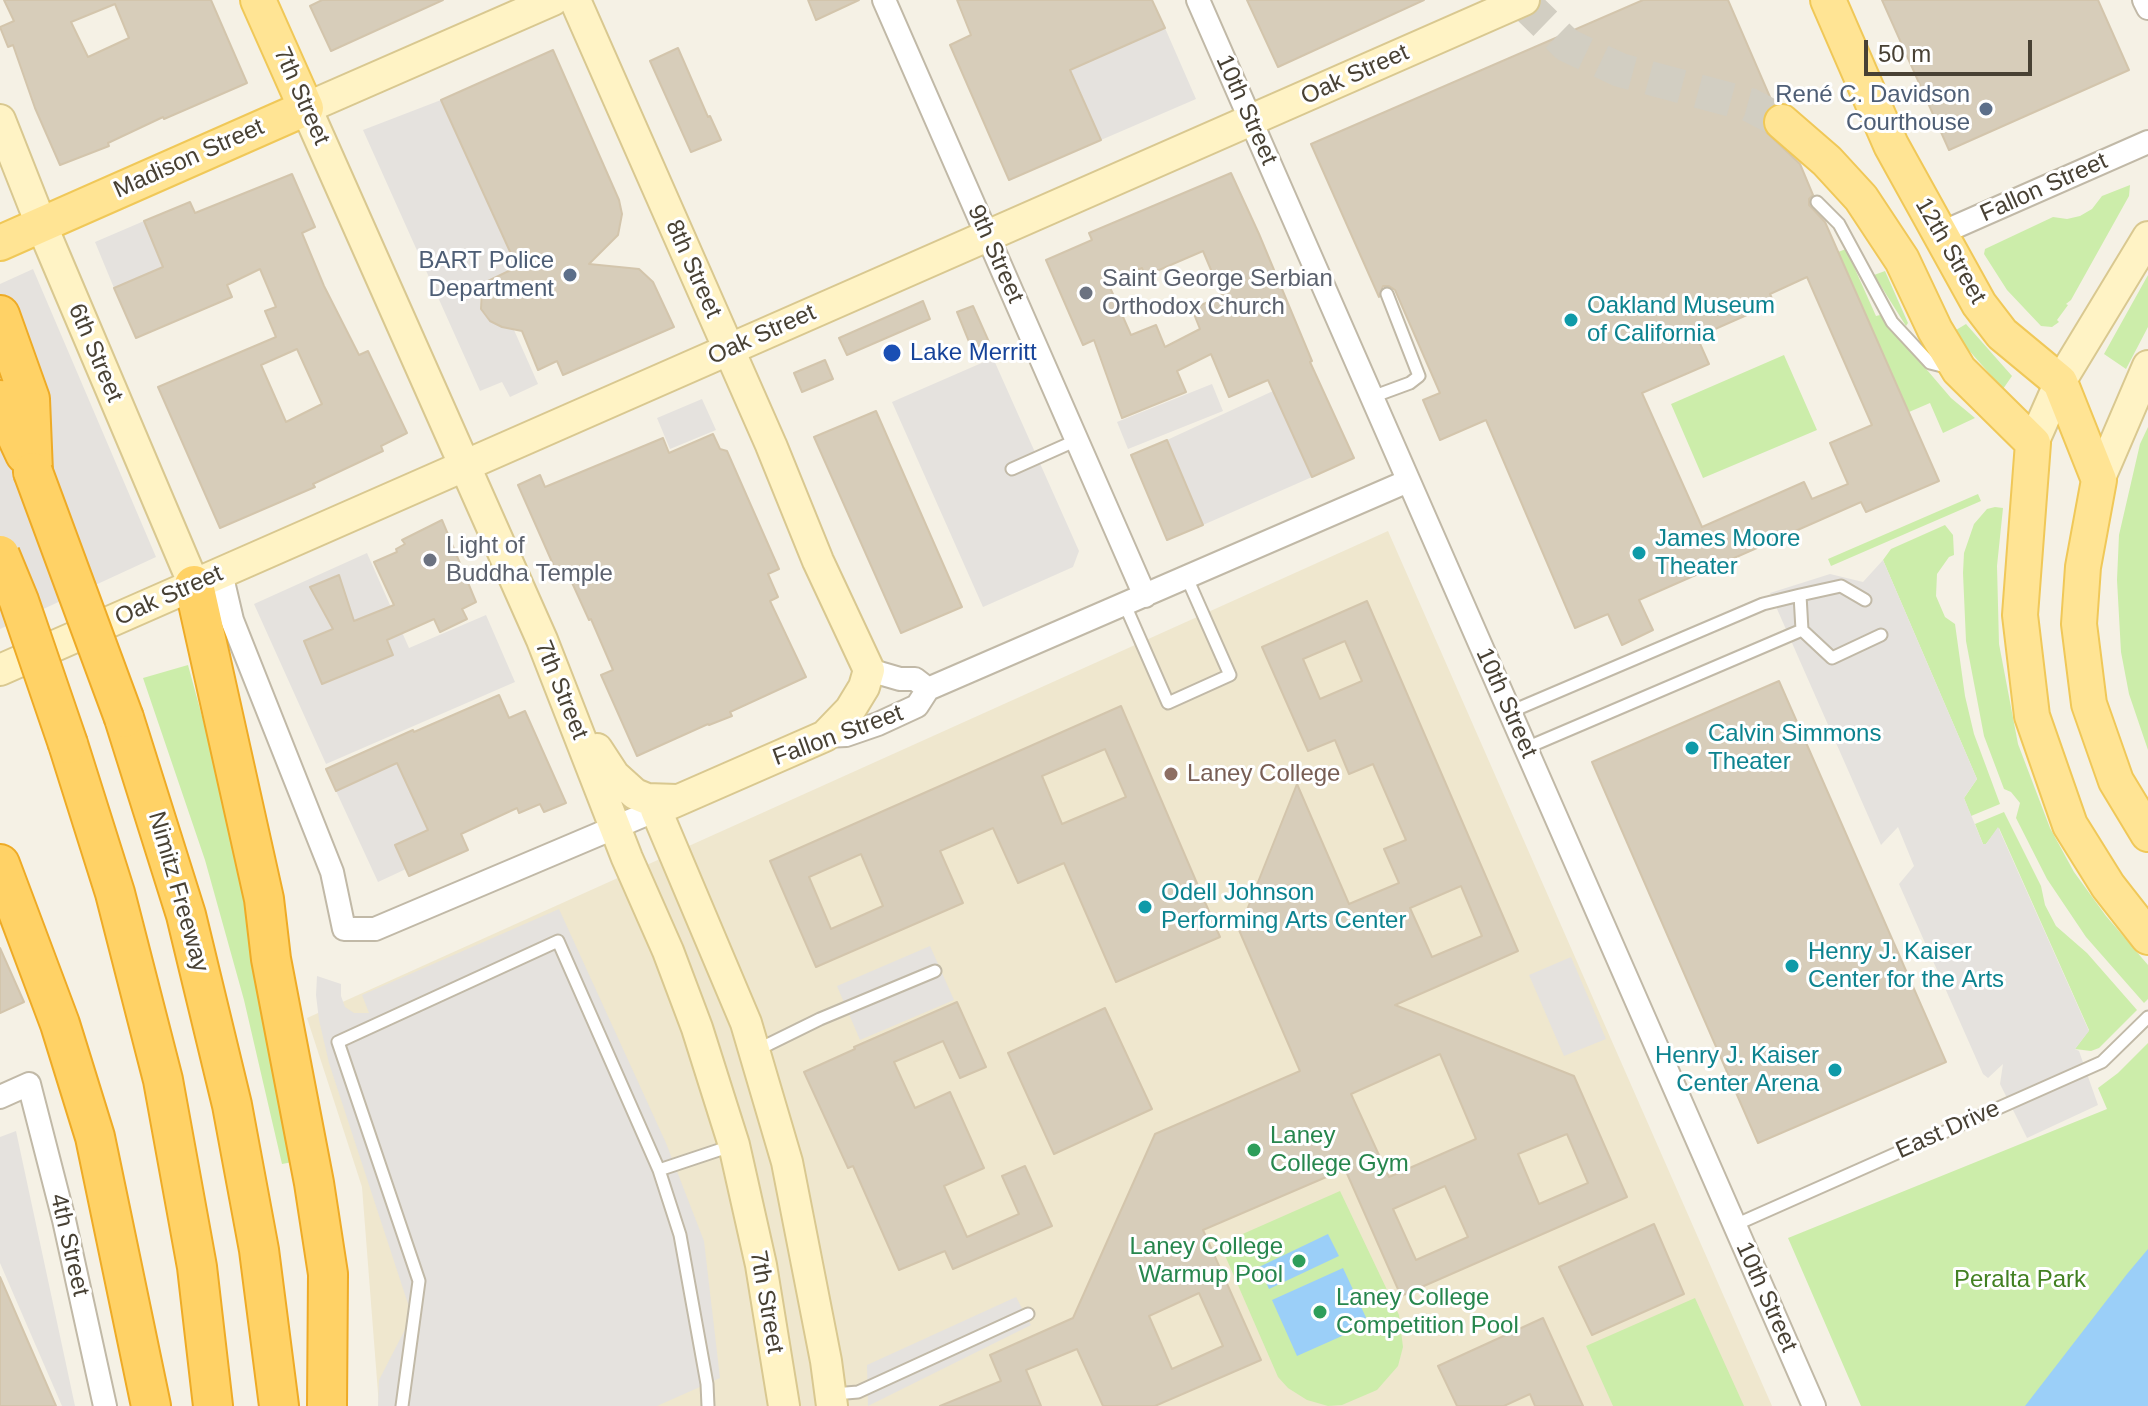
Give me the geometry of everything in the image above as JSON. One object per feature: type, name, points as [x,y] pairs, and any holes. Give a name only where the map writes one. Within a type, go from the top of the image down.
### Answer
[{"type":"highway","points":[[0,315],[30,399],[33,472]]},
{"type":"highway","name":"Nimitz Freeway","points":[[0,400],[33,472],[124,718],[186,915],[229,1093],[259,1250],[279,1406]]},
{"type":"highway","points":[[0,555],[68,744],[128,939],[163,1080],[197,1267],[213,1406]]},
{"type":"highway","points":[[207,579],[328,1274],[327,1406]]},
{"type":"highway","points":[[0,864],[60,1024],[95,1137],[151,1406]]},
{"type":"main road","name":"7th Street","points":[[258,0],[542,640],[697,1028],[734,1145],[761,1265],[784,1406]]},
{"type":"main road","name":"Madison Street","points":[[0,243],[553,0]]},
{"type":"main road","name":"8th Street","points":[[575,0],[818,561],[869,670]]},
{"type":"main road","name":"Oak Street","points":[[0,670],[1524,0]]},
{"type":"main road","name":"12th Street","points":[[1828,0],[1891,145],[1939,234],[1979,304],[2002,334],[2060,382],[2099,480]]},
{"type":"main road","name":"6th Street","points":[[0,120],[41,224],[207,579]]},
{"type":"main road","name":"12th Street","points":[[1782,122],[1827,161],[1861,198],[1902,260],[1935,330],[1959,370],[2033,443]]},
{"type":"main road","points":[[2148,237],[2060,382],[2033,443],[2020,615],[2032,716],[2070,825],[2108,886],[2148,937]]},
{"type":"main road","points":[[2148,366],[2099,480],[2083,567],[2079,624],[2089,704],[2116,781],[2148,834]]},
{"type":"main road","points":[[542,640],[604,763],[635,794],[667,805]]},
{"type":"main road","points":[[825,736],[850,710],[864,687],[869,670]]},
{"type":"main road","name":"Fallon Street","points":[[667,805],[825,736]]},
{"type":"main road","name":"7th Street","points":[[667,805],[746,1023],[787,1162],[831,1400]]},
{"type":"street","name":"9th Street","points":[[884,0],[1077,440],[1135,601]]},
{"type":"street","name":"10th Street","points":[[1198,0],[1814,1406]]},
{"type":"street","points":[[2144,0],[2148,8]]},
{"type":"street","name":"Fallon Street","points":[[1939,234],[2148,142]]},
{"type":"street","name":"Fallon Street","points":[[825,736],[846,735],[904,712],[917,706],[928,689],[1408,481]]},
{"type":"street","name":"6th Street","points":[[207,579],[232,620],[332,872],[344,929]]},
{"type":"street","points":[[869,670],[900,679],[915,679],[928,689]]},
{"type":"street","name":"Fallon Street","points":[[344,929],[375,929],[667,805]]},
{"type":"street","name":"4th Street","points":[[0,1097],[29,1084],[67,1233],[105,1406]]},
{"type":"lane","points":[[1817,202],[1839,224],[1892,322],[1930,363],[1959,370]]},
{"type":"lane","points":[[1372,397],[1410,383],[1419,376],[1387,294]]},
{"type":"lane","points":[[1012,469],[1077,440]]},
{"type":"lane","points":[[1135,601],[1168,703],[1230,675],[1187,578]]},
{"type":"lane","points":[[1510,712],[1763,604],[1841,586],[1865,600]]},
{"type":"lane","points":[[1800,595],[1802,630],[1832,658],[1881,635]]},
{"type":"lane","points":[[1526,748],[1802,630]]},
{"type":"lane","points":[[402,1406],[419,1281],[338,1042],[558,941],[659,1170],[680,1235],[707,1384],[707,1406]]},
{"type":"lane","points":[[754,1051],[820,1019],[935,971]]},
{"type":"lane","name":"East Drive","points":[[1735,1225],[2102,1062],[2148,1017]]},
{"type":"lane","points":[[659,1170],[734,1145]]},
{"type":"lane","points":[[831,1400],[858,1392],[1028,1314]]},
{"type":"shaded area","points":[[1165,28],[1196,99],[1101,140],[1071,70]]},
{"type":"shaded area","points":[[441,100],[517,267],[488,281],[480,297],[481,309],[490,321],[514,330],[538,384],[510,397],[502,382],[480,391],[363,130]]},
{"type":"shaded area","points":[[144,221],[163,267],[114,288],[95,242]]},
{"type":"shaded area","points":[[33,269],[156,557],[0,629],[0,284]]},
{"type":"shaded area","points":[[993,358],[1079,551],[1073,567],[983,607],[892,402]]},
{"type":"shaded area","points":[[1212,384],[1223,411],[1128,449],[1117,422]]},
{"type":"shaded area","points":[[1273,391],[1312,477],[1203,525],[1167,440]]},
{"type":"shaded area","points":[[702,399],[716,430],[670,449],[657,418]]},
{"type":"shaded area","name":"Laney College","points":[[1388,531],[1772,1406],[379,1406],[362,1187],[307,1018]]},
{"type":"shaded area","points":[[367,553],[409,648],[486,615],[515,682],[326,764],[254,604]],"holes":[[[375,613],[392,655],[322,683],[304,641]]]},
{"type":"shaded area","points":[[1883,560],[1977,779],[1964,798],[1983,844],[1998,827],[2089,1031],[2075,1049],[2079,1051],[2098,1105],[2027,1138],[2000,1084],[2003,1064],[1988,1078],[1983,1074],[1899,884],[1914,866],[1898,827],[1881,845],[1770,593],[1830,574],[1863,582]]},
{"type":"shaded area","points":[[397,763],[428,830],[395,845],[406,869],[378,882],[336,791]]},
{"type":"shaded area","points":[[559,909],[666,1143],[704,1241],[720,1378],[657,1406],[378,1406],[379,1380],[412,1316],[329,1063],[319,1020],[317,976],[341,984],[345,1007],[354,1013],[369,1013],[362,995]]},
{"type":"shaded area","points":[[930,946],[954,1000],[860,1040],[837,986]]},
{"type":"shaded area","points":[[1571,957],[1606,1039],[1564,1056],[1529,975]]},
{"type":"shaded area","points":[[16,1131],[75,1406],[62,1406],[0,1263],[0,1137]]},
{"type":"shaded area","points":[[1016,1297],[1031,1325],[868,1406],[867,1365]]},
{"type":"green space","points":[[2130,185],[2129,196],[2057,320],[2059,322],[2052,327],[2041,326],[2007,290],[1984,254],[1985,249],[2053,217],[2067,219],[2080,216],[2092,209],[2102,196]]},
{"type":"green space","points":[[1846,249],[1876,316],[1880,315],[1951,398],[1975,418],[1943,433],[1930,403],[1909,412],[1838,252]]},
{"type":"green space","points":[[1885,271],[1908,323],[1906,326],[1874,275]]},
{"type":"green space","points":[[2148,275],[2148,327],[2126,369],[2104,354]]},
{"type":"green space","points":[[1966,324],[2012,376],[2003,389],[1966,347],[1956,330]]},
{"type":"green space","points":[[1784,355],[1817,430],[1703,478],[1671,404]]},
{"type":"green space","points":[[2148,427],[2148,750],[2129,694],[2121,652],[2117,580],[2119,535],[2140,444]]},
{"type":"green space","points":[[1978,494],[1981,501],[1831,566],[1828,559]]},
{"type":"green space","points":[[2003,508],[1997,566],[1999,644],[2018,744],[2050,828],[2074,872],[2148,965],[2148,999],[2144,1003],[2086,937],[2047,879],[2016,818],[2020,803],[2004,789],[1984,736],[1966,641],[1963,573],[1964,553],[1974,524],[1987,509]]},
{"type":"green space","points":[[1945,525],[1953,535],[1954,555],[1937,574],[1936,596],[1945,617],[1955,624],[1965,696],[1974,734],[2000,804],[1971,816],[1964,798],[1977,779],[1883,560],[1891,549]]},
{"type":"green space","points":[[188,665],[241,859],[298,1161],[282,1164],[244,1000],[205,860],[143,678]]},
{"type":"green space","points":[[2004,812],[2041,886],[2045,905],[2056,926],[2087,953],[2137,1010],[2099,1048],[2091,1051],[2075,1049],[2089,1030],[1999,828],[1983,844],[1975,824]]},
{"type":"green space","name":"Peralta Park","points":[[2148,1043],[2148,1406],[1861,1406],[1788,1238],[2107,1109],[2098,1088]]},
{"type":"green space","points":[[1340,1191],[1399,1315],[1403,1347],[1398,1366],[1377,1390],[1342,1405],[1328,1406],[1307,1400],[1288,1388],[1278,1377],[1220,1244]]},
{"type":"green space","points":[[1695,1298],[1744,1406],[1613,1406],[1586,1346]]},
{"type":"water","name":"Laney College Warmup Pool","points":[[1328,1234],[1339,1256],[1269,1289],[1259,1267]]},
{"type":"water","points":[[2148,1249],[2148,1406],[2025,1406],[2127,1274]]},
{"type":"water","name":"Laney College Competition Pool","points":[[1343,1268],[1369,1324],[1297,1356],[1272,1300]]},
{"type":"building","points":[[4,0],[211,0],[247,83],[163,117],[108,143],[109,146],[60,165],[35,108],[13,45],[8,47],[0,27],[14,21]],"holes":[[[115,4],[129,38],[88,57],[71,22]]]},
{"type":"building","points":[[322,0],[443,0],[331,51],[310,6]]},
{"type":"building","points":[[808,0],[859,0],[816,20]]},
{"type":"building","points":[[957,0],[1152,0],[1165,28],[1070,70],[1101,140],[1009,180],[950,45],[971,35]]},
{"type":"building","points":[[1247,0],[1424,0],[1278,67]]},
{"type":"building","name":"Oakland Museum of California","points":[[1643,0],[1728,0],[1773,104],[1763,117],[1763,129],[1800,164],[1813,195],[1809,205],[1825,222],[1939,481],[1866,512],[1861,502],[1639,600],[1653,630],[1622,645],[1608,614],[1575,628],[1486,420],[1440,440],[1423,400],[1440,393],[1395,290],[1383,286],[1379,297],[1311,144]],"holes":[[[1807,277],[1872,425],[1830,443],[1848,484],[1812,499],[1804,482],[1702,527],[1642,393],[1709,364],[1697,337],[1774,303],[1770,294]]]},
{"type":"building","name":"René C. Davidson Courthouse","points":[[1882,0],[2098,0],[2129,70],[1949,150]]},
{"type":"building","points":[[678,48],[721,140],[691,152],[650,61]]},
{"type":"building","points":[[553,50],[619,200],[622,214],[618,235],[589,264],[639,269],[653,282],[674,327],[563,375],[557,361],[538,370],[522,331],[490,321],[481,309],[482,288],[488,281],[517,267],[441,100]]},
{"type":"building","points":[[1231,173],[1354,458],[1312,477],[1268,380],[1229,397],[1211,354],[1177,371],[1186,392],[1122,418],[1094,340],[1083,345],[1046,260],[1092,240],[1089,233]],"holes":[[[1203,251],[1222,296],[1192,309],[1200,329],[1165,347],[1156,325],[1131,335],[1108,283],[1142,268],[1145,276]]]},
{"type":"building","points":[[292,174],[315,227],[302,233],[324,286],[359,355],[368,351],[407,433],[381,446],[383,451],[313,484],[315,487],[220,528],[158,387],[276,337],[265,311],[276,307],[260,269],[227,285],[232,297],[136,338],[114,288],[163,267],[144,221],[190,202],[195,213]],"holes":[[[297,349],[322,404],[286,422],[261,365]]]},
{"type":"building","points":[[923,301],[930,319],[847,355],[839,338]]},
{"type":"building","points":[[973,306],[989,342],[972,349],[957,312]]},
{"type":"building","points":[[825,360],[833,379],[802,392],[794,373]]},
{"type":"building","points":[[876,411],[962,607],[901,633],[814,437]]},
{"type":"building","points":[[713,434],[720,449],[727,451],[779,569],[768,574],[778,597],[770,601],[806,677],[730,712],[732,716],[637,756],[601,675],[613,670],[591,619],[569,576],[560,580],[518,485],[540,475],[545,487],[663,438],[669,453]]},
{"type":"building","points":[[1167,440],[1203,525],[1167,540],[1131,455]]},
{"type":"building","points":[[442,520],[476,602],[462,609],[467,619],[440,632],[434,619],[387,640],[393,655],[322,684],[304,641],[333,629],[310,587],[339,575],[354,621],[394,605],[374,562],[397,552],[396,549],[405,544],[402,540]]},
{"type":"building","points":[[1367,601],[1518,951],[1395,1005],[1574,1076],[1627,1197],[1401,1296],[1345,1169],[1203,1230],[1261,1360],[1155,1406],[1103,1406],[1077,1349],[1026,1370],[1041,1406],[940,1406],[1001,1381],[990,1355],[1073,1318],[1155,1134],[1300,1071],[1239,930],[1297,784],[1349,904],[1399,883],[1384,849],[1406,840],[1373,764],[1349,774],[1335,740],[1308,751],[1262,647]],"holes":[[[1345,641],[1362,681],[1320,699],[1303,659]],[[1461,886],[1482,936],[1432,957],[1410,908]],[[1440,1054],[1476,1139],[1389,1177],[1351,1094]],[[1567,1134],[1588,1183],[1539,1204],[1518,1154]],[[1445,1186],[1468,1237],[1416,1260],[1393,1209]],[[1199,1293],[1223,1346],[1172,1369],[1149,1316]]]},
{"type":"building","name":"Henry J. Kaiser Center for the Arts","points":[[1779,681],[1946,1062],[1758,1143],[1592,762]]},
{"type":"building","points":[[499,695],[509,718],[525,711],[566,803],[544,812],[540,804],[519,813],[517,808],[461,834],[468,850],[409,876],[395,845],[428,830],[397,763],[336,791],[326,769]]},
{"type":"building","points":[[1121,706],[1220,937],[1116,982],[1064,863],[1018,883],[993,828],[940,851],[963,903],[816,967],[770,861]],"holes":[[[1105,749],[1126,797],[1062,824],[1042,776]],[[861,854],[883,906],[831,929],[809,877]]]},
{"type":"building","points":[[0,948],[24,1002],[0,1013]]},
{"type":"building","points":[[957,1002],[986,1067],[960,1078],[943,1041],[894,1062],[915,1108],[950,1092],[984,1168],[944,1186],[967,1237],[1019,1214],[1002,1176],[1025,1166],[1052,1226],[953,1269],[945,1251],[899,1270],[853,1166],[848,1168],[804,1072]]},
{"type":"building","points":[[1105,1008],[1152,1109],[1054,1154],[1008,1053]]},
{"type":"building","points":[[1654,1224],[1684,1294],[1592,1335],[1559,1267]]},
{"type":"building","points":[[0,1277],[23,1330],[56,1406],[0,1406]]},
{"type":"building","points":[[1543,1318],[1583,1406],[1535,1406],[1530,1394],[1504,1406],[1457,1406],[1438,1366]]},
{"type":"tunnel","points":[[1521,0],[1567,45],[1620,70],[1750,105],[1782,122]]},
{"type":"place","name":"René C. Davidson Courthouse","points":[[1986,109]]},
{"type":"place","name":"BART Police Department","points":[[570,275]]},
{"type":"place","name":"Saint George Serbian Orthodox Church","points":[[1086,293]]},
{"type":"place","name":"Oakland Museum of California","points":[[1571,320]]},
{"type":"place","name":"Lake Merritt","points":[[892,353]]},
{"type":"place","name":"James Moore Theater","points":[[1639,553]]},
{"type":"place","name":"Light of Buddha Temple","points":[[430,560]]},
{"type":"place","name":"Calvin Simmons Theater","points":[[1692,748]]},
{"type":"place","name":"Laney College","points":[[1171,774]]},
{"type":"place","name":"Odell Johnson Performing Arts Center","points":[[1145,907]]},
{"type":"place","name":"Henry J. Kaiser Center for the Arts","points":[[1792,966]]},
{"type":"place","name":"Henry J. Kaiser Center Arena","points":[[1835,1070]]},
{"type":"place","name":"Laney College Gym","points":[[1254,1150]]},
{"type":"place","name":"Laney College Warmup Pool","points":[[1299,1261]]},
{"type":"place","name":"Laney College Competition Pool","points":[[1320,1312]]}]
